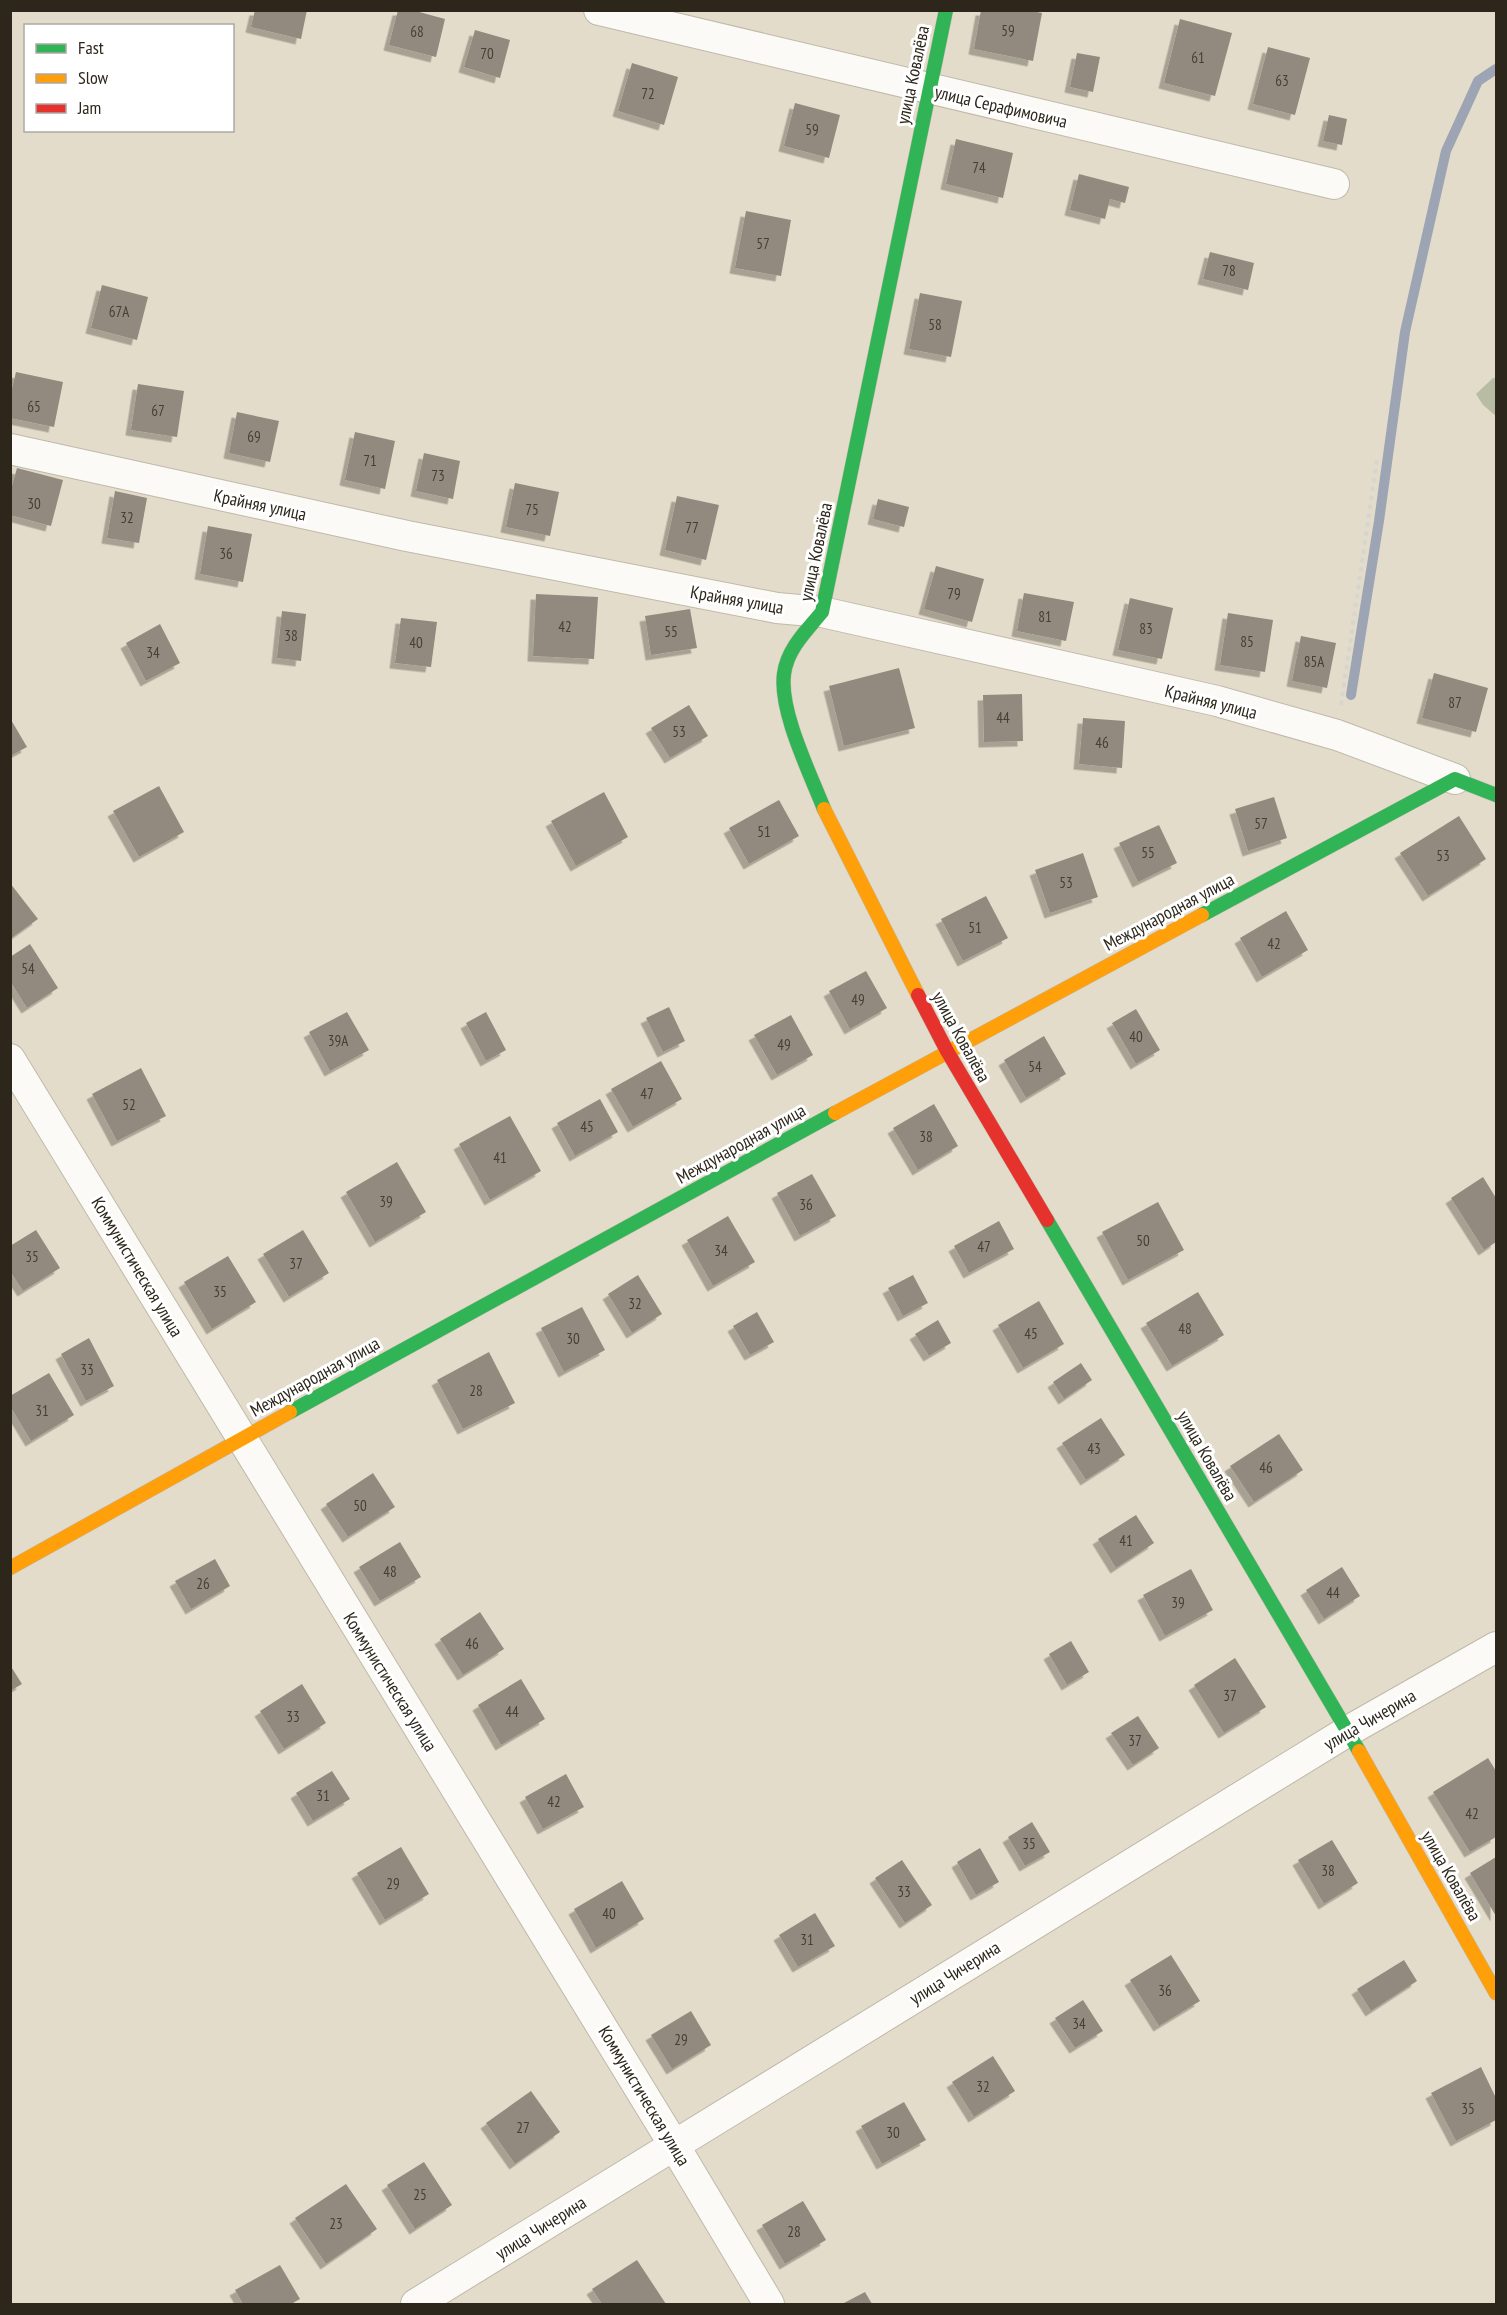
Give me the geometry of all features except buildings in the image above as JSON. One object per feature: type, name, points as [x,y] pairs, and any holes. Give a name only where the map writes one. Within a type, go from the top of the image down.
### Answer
[{"type":"street","name":"улица Серафимовича","points":[[599,10],[928,90],[1334,184]]},
{"type":"street","name":"улица Ковалёва","points":[[946,10],[822,612],[797,641],[784,672],[786,708],[828,821],[946,1052],[1348,1731],[1497,1994]]},
{"type":"street","name":"Крайняя улица","points":[[10,449],[407,536],[777,608],[822,612],[1217,701],[1337,735],[1455,779]]},
{"type":"street","name":"Международная улица","points":[[10,1568],[946,1052],[1455,779]]},
{"type":"street","points":[[1455,779],[1496,794]]},
{"type":"street","name":"Коммунистическая улица","points":[[10,1059],[769,2304]]},
{"type":"street","name":"улица Чичерина","points":[[416,2304],[1348,1731],[1497,1647]]},
{"type":"path","points":[[1337,735],[1377,460]]},
{"type":"green space","points":[[1493,378],[1496,378],[1496,416],[1483,405],[1476,394]]},
{"type":"waterway","points":[[1351,695],[1379,521],[1405,332],[1446,151],[1478,81],[1496,69]]},
{"type":"traffic: fast","points":[[824,809],[791,723],[786,706],[784,674],[793,648],[822,612],[946,10]]},
{"type":"traffic: fast","points":[[1202,915],[1455,779],[1496,795]]},
{"type":"traffic: fast","points":[[290,1412],[835,1113]]},
{"type":"traffic: fast","points":[[1047,1220],[1359,1751]]},
{"type":"traffic: slow","points":[[824,809],[918,995]]},
{"type":"traffic: slow","points":[[835,1113],[1202,915]]},
{"type":"traffic: slow","points":[[10,1568],[290,1412]]},
{"type":"traffic: slow","points":[[1359,1751],[1496,1993]]},
{"type":"traffic: jam","points":[[918,995],[947,1051],[1047,1220]]}]
